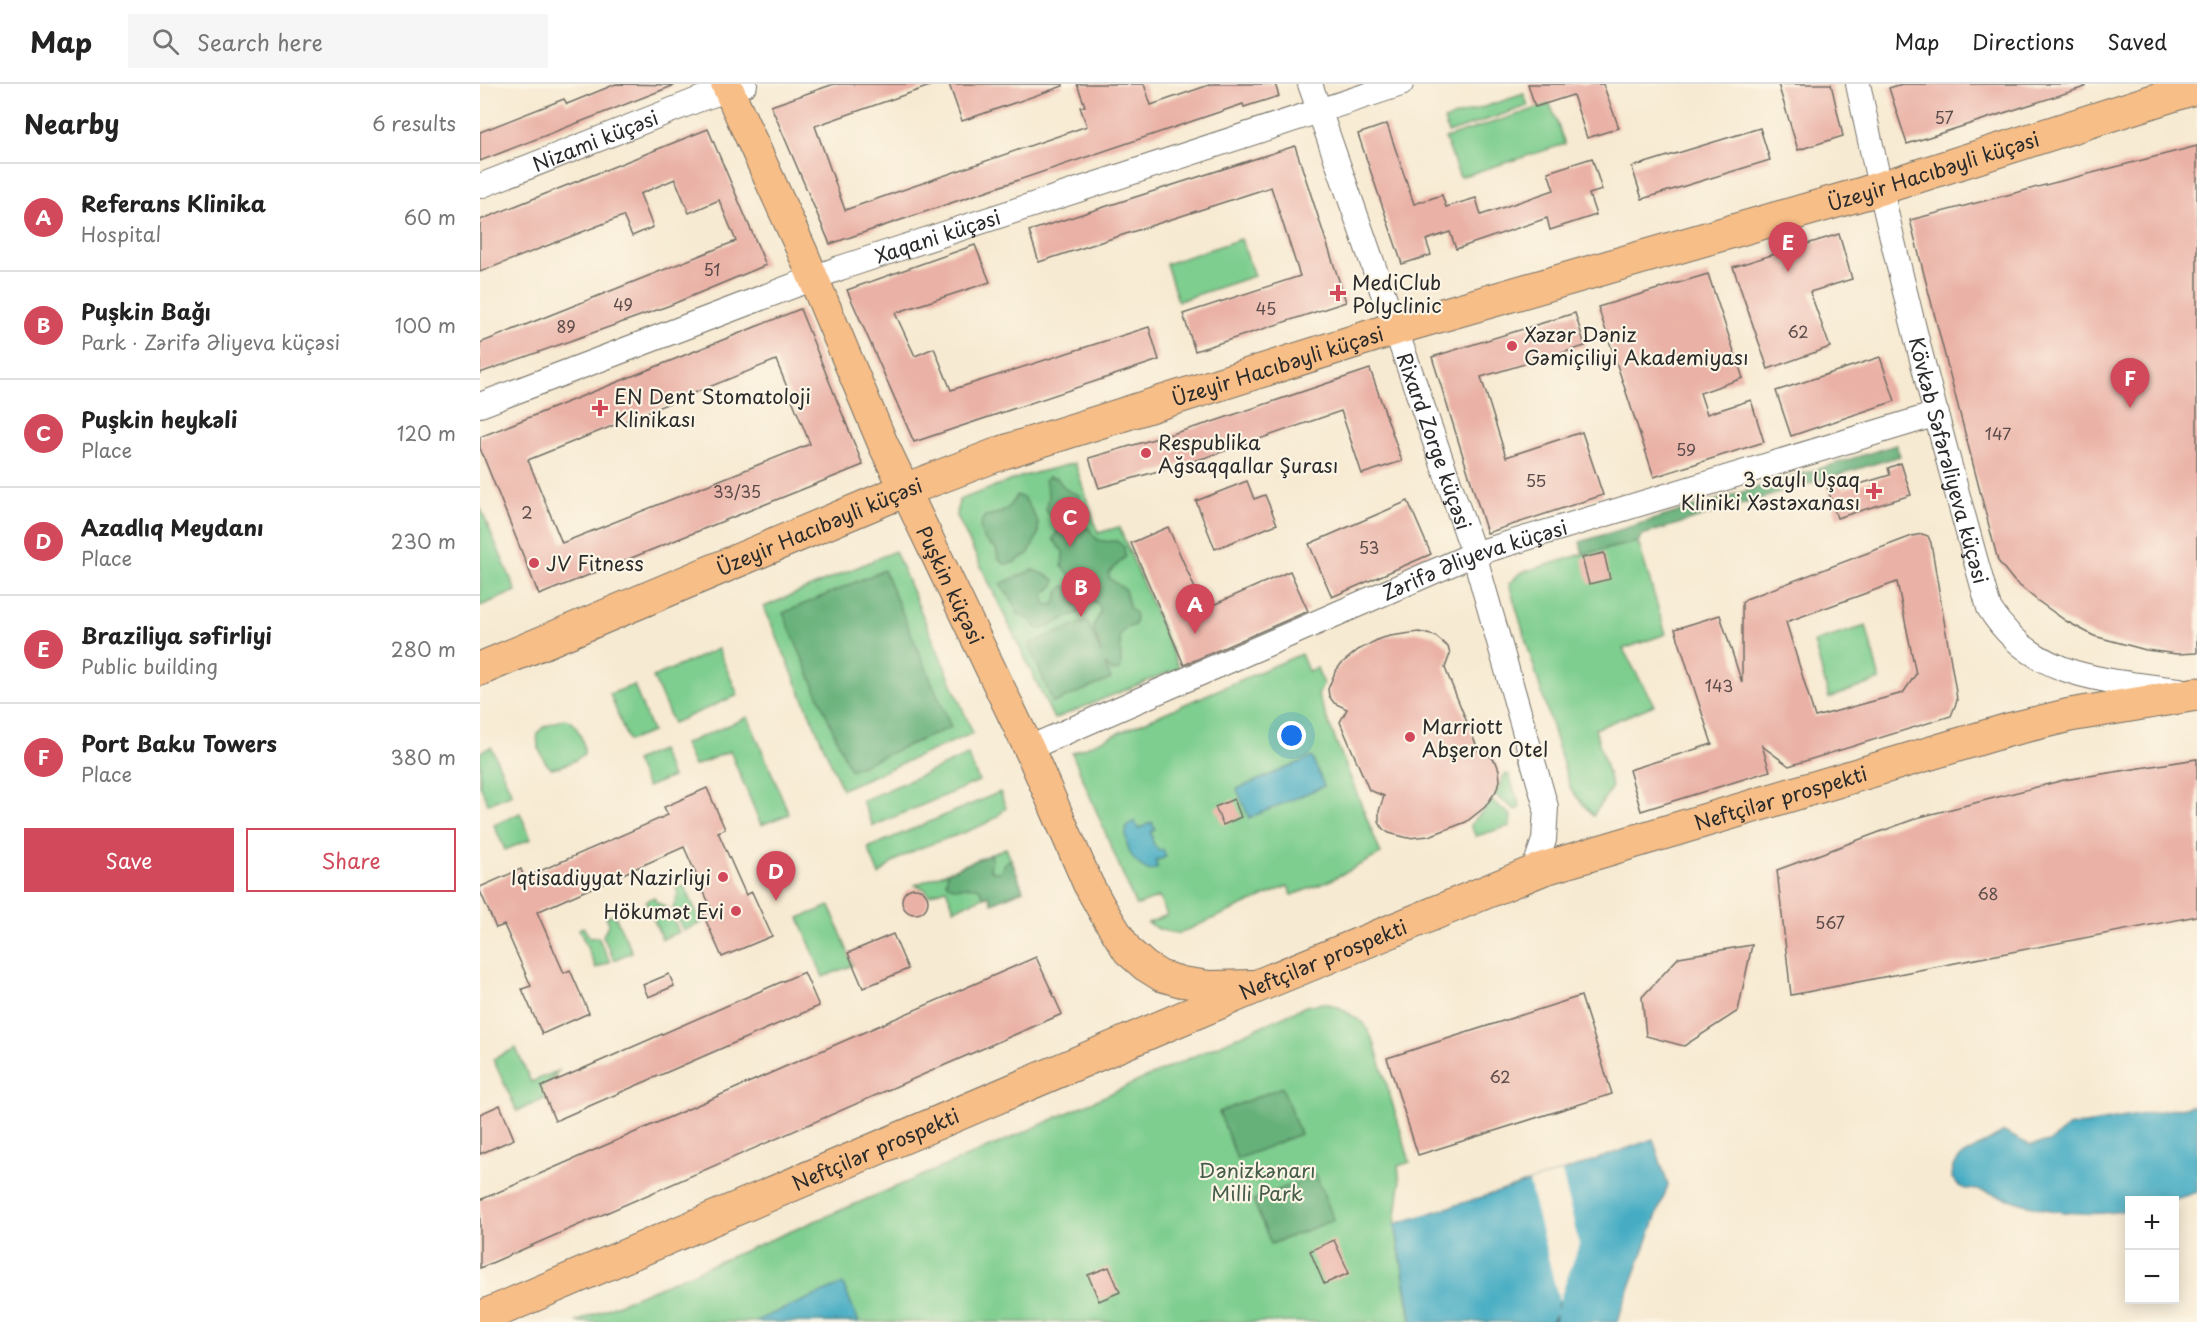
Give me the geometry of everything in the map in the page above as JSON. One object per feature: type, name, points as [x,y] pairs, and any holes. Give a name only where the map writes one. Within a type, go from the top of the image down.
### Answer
[{"type":"highway","name":"Üzeyir Hacıbəyli küçəsi","points":[[480,669],[905,490],[1004,452],[1397,328],[1880,187],[2197,87]]},
{"type":"highway","name":"Neftçilər prospekti","points":[[480,1318],[1260,984],[1533,873],[2008,730],[2070,715],[2197,693]]},
{"type":"main road","name":"Puşkin küçəsi","points":[[733,86],[883,444],[1029,747],[1088,884],[1102,911],[1128,951],[1161,976],[1210,986],[1260,984]]},
{"type":"street","name":"Rixard Zorge küçəsi","points":[[1310,84],[1474,554],[1546,807],[1544,840],[1533,873]]},
{"type":"street","name":"Xaqani küçəsi","points":[[480,405],[813,278],[1401,84]]},
{"type":"street","name":"Kövkəb Səfərəliyeva küçəsi","points":[[1858,84],[1880,187],[1989,608],[2007,633],[2033,655],[2061,669],[2098,678],[2197,693]]},
{"type":"street","name":"Nizami küçəsi","points":[[480,186],[733,86]]},
{"type":"street","name":"Zərifə Əliyeva küçəsi","points":[[1029,747],[1474,554],[1937,414]]},
{"type":"green space","points":[[1524,94],[1528,106],[1448,133],[1444,120]]},
{"type":"green space","points":[[1550,104],[1565,144],[1460,177],[1445,138]]},
{"type":"green space","points":[[1241,239],[1254,276],[1178,301],[1166,264]]},
{"type":"green space","points":[[1896,445],[1900,456],[1642,535],[1638,542],[1583,554],[1580,542]]},
{"type":"green space","points":[[1075,463],[1098,533],[1119,527],[1179,668],[1054,719],[957,516],[959,500],[1023,476]]},
{"type":"green space","points":[[1048,477],[1057,478],[1065,489],[1079,495],[1086,518],[1083,524],[1090,529],[1094,537],[1104,541],[1117,541],[1124,547],[1125,557],[1109,573],[1109,578],[1125,590],[1130,609],[1136,616],[1135,625],[1126,628],[1120,635],[1121,666],[1119,670],[1112,671],[1105,664],[1111,679],[1053,703],[1029,644],[1087,621],[1101,653],[1093,626],[1100,614],[1100,607],[1094,601],[1081,602],[1074,588],[1072,577],[1062,566],[1063,552],[1053,539],[1058,531],[1054,518],[1046,510],[1049,497],[1045,480]]},
{"type":"green space","points":[[1017,495],[1025,499],[1038,522],[1038,534],[1029,553],[1013,563],[1004,564],[998,558],[996,548],[984,538],[981,525],[985,516],[1004,511]]},
{"type":"green space","points":[[480,507],[516,591],[480,606]]},
{"type":"green space","points":[[1638,542],[1666,634],[1623,649],[1654,705],[1595,729],[1612,787],[1593,816],[1571,790],[1509,584],[1520,573],[1583,554]]},
{"type":"green space","points":[[895,551],[973,733],[842,789],[764,607]]},
{"type":"green space","points":[[884,570],[951,727],[850,770],[783,613]]},
{"type":"green space","points":[[1032,570],[1055,580],[1054,585],[1044,594],[1045,605],[1055,604],[1059,591],[1065,586],[1080,612],[1042,629],[1037,628],[1031,620],[1017,613],[1012,600],[1000,584]]},
{"type":"green space","points":[[1866,626],[1880,680],[1829,698],[1814,642]]},
{"type":"green space","points":[[718,649],[738,695],[673,723],[653,677]]},
{"type":"green space","points":[[1301,654],[1308,671],[1317,668],[1323,684],[1318,696],[1381,854],[1327,882],[1292,895],[1288,886],[1180,933],[1156,928],[1148,923],[1167,915],[1159,897],[1136,906],[1072,753]]},
{"type":"green space","points":[[634,685],[652,732],[628,741],[610,694]]},
{"type":"green space","points":[[748,717],[789,814],[761,825],[730,751],[694,766],[684,744]]},
{"type":"green space","points":[[564,719],[573,723],[579,733],[584,754],[569,763],[551,768],[541,754],[537,737],[546,726]]},
{"type":"green space","points":[[491,747],[512,794],[488,804],[480,785],[480,752]]},
{"type":"green space","points":[[660,750],[672,777],[647,787],[635,761]]},
{"type":"green space","points":[[968,755],[979,781],[873,826],[862,801]]},
{"type":"green space","points":[[1505,774],[1509,775],[1520,807],[1516,810],[1495,795]]},
{"type":"green space","points":[[1000,792],[1006,808],[994,819],[903,856],[879,875],[868,848]]},
{"type":"green space","points":[[1492,801],[1511,815],[1510,826],[1476,836],[1470,825]]},
{"type":"green space","points":[[520,813],[531,839],[505,850],[494,825]]},
{"type":"green space","points":[[1006,848],[1023,890],[992,903],[989,895],[954,909],[946,889],[929,895],[925,889],[915,885]]},
{"type":"green space","points":[[991,854],[990,868],[993,872],[1000,872],[1005,863],[1011,859],[1023,890],[992,903],[989,895],[984,897],[979,888],[954,887],[946,882],[948,872]]},
{"type":"green space","points":[[684,885],[701,923],[683,931],[673,907],[678,894],[676,888]]},
{"type":"green space","points":[[654,897],[656,902],[668,908],[679,932],[662,939],[646,901]]},
{"type":"green space","points":[[830,906],[853,965],[823,977],[799,918]]},
{"type":"green space","points":[[614,914],[632,952],[614,960],[603,936],[609,923],[606,917]]},
{"type":"green space","points":[[583,927],[590,938],[598,937],[610,962],[596,968],[579,929]]},
{"type":"green space","name":"Dənizkənarı Milli Park","points":[[1323,1003],[1337,1006],[1364,1023],[1374,1042],[1410,1162],[1398,1166],[1400,1183],[1395,1224],[1411,1322],[576,1322],[1009,1139],[1306,1006]]},
{"type":"green space","points":[[516,1048],[531,1082],[558,1071],[549,1083],[547,1098],[517,1111],[493,1059]]},
{"type":"green space","points":[[1282,1087],[1300,1134],[1237,1159],[1219,1112]]},
{"type":"green space","points":[[1316,1175],[1334,1220],[1271,1244],[1253,1200]]},
{"type":"water","points":[[1312,757],[1324,786],[1249,818],[1237,789]]},
{"type":"water","points":[[1135,821],[1138,829],[1152,822],[1155,830],[1151,832],[1153,843],[1159,851],[1163,849],[1166,857],[1155,861],[1158,868],[1150,871],[1143,868],[1130,852],[1126,840],[1127,825]]},
{"type":"water","points":[[2197,1105],[2197,1192],[2179,1198],[2179,1196],[2125,1196],[2125,1211],[2117,1212],[2065,1212],[2028,1205],[1984,1191],[1963,1188],[1952,1178],[1953,1166],[1962,1156],[2004,1132],[2030,1145],[2050,1142],[2068,1127]]},
{"type":"water","points":[[1653,1139],[1668,1185],[1617,1322],[1412,1322],[1395,1224],[1562,1172]]},
{"type":"water","points":[[843,1284],[859,1322],[755,1321]]},
{"type":"pier","points":[[1562,1172],[1579,1245],[1559,1301],[1529,1182]]},
{"type":"building","points":[[616,84],[675,85],[480,161],[480,132],[564,99],[567,104]]},
{"type":"building","points":[[834,84],[930,84],[930,86],[815,126],[845,210],[1087,126],[1080,107],[1085,106],[1077,84],[1144,84],[1151,105],[1212,84],[1275,84],[1279,96],[1244,107],[1243,104],[830,244],[771,106]]},
{"type":"building","points":[[949,84],[1063,84],[1063,86],[962,121]]},
{"type":"building","points":[[1528,84],[1603,84],[1619,128],[1587,138],[1573,95],[1535,107]]},
{"type":"building","points":[[1778,84],[1831,84],[1843,136],[1798,150]]},
{"type":"building","points":[[1902,84],[2085,84],[2085,87],[1907,144],[1889,88]]},
{"type":"building","points":[[1387,124],[1414,204],[1442,195],[1446,207],[1476,198],[1481,215],[1554,190],[1548,172],[1592,158],[1602,190],[1589,194],[1596,215],[1550,230],[1547,218],[1456,249],[1450,232],[1426,240],[1431,255],[1402,264],[1358,134]]},
{"type":"building","points":[[1760,128],[1770,160],[1642,199],[1632,167]]},
{"type":"building","points":[[708,129],[766,265],[668,306],[480,373],[480,343],[736,241],[719,200],[689,213],[675,179],[640,194],[653,227],[632,236],[623,216],[480,272],[480,220]]},
{"type":"building","points":[[1295,146],[1346,302],[1195,351],[1183,314],[1300,276],[1271,187],[1039,262],[1029,231]]},
{"type":"building","points":[[2197,146],[2197,653],[2177,654],[2146,650],[2094,636],[2066,621],[2038,601],[2014,581],[1998,561],[1910,220]]},
{"type":"building","points":[[1839,234],[1852,279],[1810,292],[1830,347],[1768,369],[1733,267]]},
{"type":"building","points":[[975,245],[990,282],[895,313],[915,356],[934,348],[951,390],[1149,327],[1159,360],[914,442],[847,290]]},
{"type":"building","points":[[1708,274],[1743,378],[1700,393],[1707,414],[1751,400],[1764,442],[1654,477],[1598,307]]},
{"type":"building","points":[[800,309],[863,465],[539,595],[480,448],[480,437]],"holes":[[[776,360],[810,444],[562,543],[528,460]]]},
{"type":"building","points":[[1575,313],[1585,346],[1481,377],[1506,457],[1582,432],[1603,495],[1487,533],[1432,357]]},
{"type":"building","points":[[1880,357],[1895,401],[1791,436],[1776,391]]},
{"type":"building","points":[[1370,369],[1402,461],[1362,474],[1341,411],[1207,457],[1099,488],[1089,458],[1209,423]]},
{"type":"building","points":[[1901,463],[1911,495],[1837,518],[1827,486],[1841,482],[1843,489],[1890,475],[1888,468]]},
{"type":"building","points":[[1247,481],[1254,499],[1265,495],[1277,524],[1215,549],[1196,501]]},
{"type":"building","points":[[1408,501],[1431,554],[1332,597],[1309,544]]},
{"type":"building","points":[[1168,527],[1204,609],[1290,571],[1308,611],[1184,665],[1131,543]]},
{"type":"building","points":[[1922,534],[1928,536],[1931,543],[1956,692],[1957,701],[1951,716],[1789,766],[1762,746],[1770,771],[1641,811],[1629,770],[1712,744],[1675,629],[1720,615],[1742,683],[1742,603],[1746,599]],"holes":[[[1897,582],[1916,674],[1903,693],[1815,717],[1786,622]]]},
{"type":"building","points":[[1604,553],[1610,579],[1589,584],[1582,558]]},
{"type":"building","name":"Marriott Abşeron Otel","points":[[1419,632],[1435,636],[1448,647],[1450,654],[1445,668],[1479,752],[1490,756],[1496,762],[1500,781],[1485,807],[1466,822],[1429,836],[1408,838],[1389,833],[1379,822],[1379,811],[1384,796],[1369,790],[1340,722],[1347,709],[1334,703],[1329,696],[1328,689],[1341,664],[1358,650],[1379,639]]},
{"type":"building","points":[[2197,759],[2197,916],[1791,995],[1777,870],[1920,817],[2064,780]]},
{"type":"building","name":"Hökumət Evi","points":[[707,788],[725,829],[718,832],[746,895],[752,892],[772,936],[722,957],[703,914],[712,910],[684,847],[537,912],[564,973],[570,970],[589,1013],[542,1034],[522,989],[531,986],[504,925],[496,928],[480,887],[521,869],[524,878],[668,815],[664,807]]},
{"type":"building","points":[[1234,799],[1241,817],[1223,825],[1215,807]]},
{"type":"building","points":[[915,888],[924,892],[928,901],[924,910],[915,914],[906,910],[902,901],[906,892]]},
{"type":"building","points":[[893,934],[908,969],[863,988],[848,953]]},
{"type":"building","points":[[1752,945],[1738,1011],[1684,1046],[1646,1036],[1642,997],[1679,957]]},
{"type":"building","points":[[1036,957],[1062,1014],[480,1268],[480,1200]]},
{"type":"building","points":[[804,972],[819,1006],[555,1121],[541,1087]]},
{"type":"building","points":[[669,974],[674,986],[648,997],[643,985]]},
{"type":"building","points":[[1581,996],[1612,1094],[1418,1155],[1387,1058]]},
{"type":"building","points":[[500,1105],[514,1139],[480,1154],[480,1114]]},
{"type":"building","points":[[1334,1240],[1349,1273],[1324,1284],[1310,1251]]},
{"type":"building","points":[[1109,1267],[1120,1292],[1099,1301],[1088,1275]]},
{"type":"ferry route","points":[[1552,1322],[1559,1301]]},
{"type":"ferry route","points":[[1555,1322],[1557,1307]]},
{"type":"ferry route","points":[[1554,1322],[1555,1316]]},
{"type":"place","name":"Braziliya səfirliyi","points":[[1788,272]]},
{"type":"place","name":"MediClub Polyclinic","points":[[1338,293]]},
{"type":"place","name":"Xəzər Dəniz Gəmiçiliyi Akademiyası","points":[[1512,346]]},
{"type":"place","name":"EN Dent Stomatoloji Klinikası","points":[[600,408]]},
{"type":"place","name":"Port Baku Towers","points":[[2130,408]]},
{"type":"place","name":"Respublika Ağsaqqallar Şurası","points":[[1146,453]]},
{"type":"place","name":"3 saylı Uşaq Kliniki Xəstəxanası","points":[[1874,491]]},
{"type":"place","name":"Puşkin heykəli","points":[[1070,547]]},
{"type":"place","name":"JV Fitness","points":[[534,563]]},
{"type":"place","name":"Puşkin Bağı","points":[[1081,617]]},
{"type":"place","name":"Referans Klinika","points":[[1195,634]]},
{"type":"place","name":"Marriott Abşeron Otel","points":[[1410,737]]},
{"type":"place","name":"Iqtisadiyyat Nazirliyi","points":[[723,877]]},
{"type":"place","name":"Azadlıq Meydanı","points":[[776,901]]},
{"type":"place","name":"Hökumət Evi","points":[[736,911]]}]
